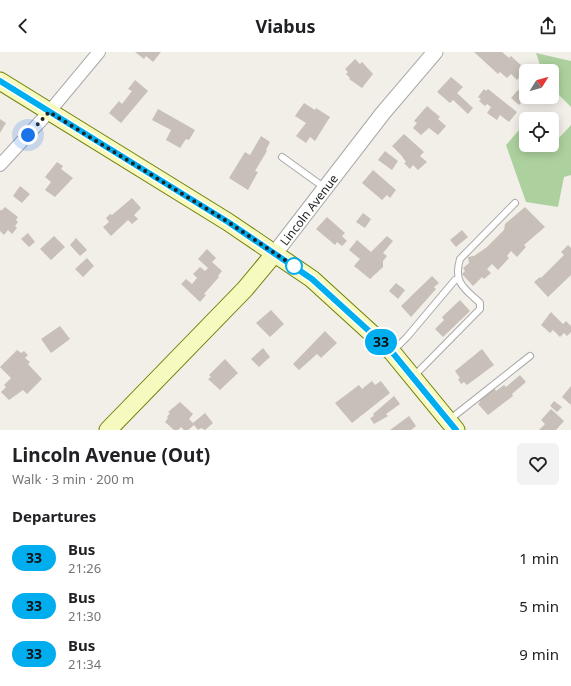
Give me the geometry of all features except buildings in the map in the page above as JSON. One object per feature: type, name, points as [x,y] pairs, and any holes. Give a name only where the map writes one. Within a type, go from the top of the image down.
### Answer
[{"type":"main road","points":[[0,80],[275,253],[312,279],[392,352],[452,425]]},
{"type":"main road","name":"Lincoln Avenue","points":[[108,430],[244,289],[275,253]]},
{"type":"street","points":[[0,165],[49,112],[99,52]]},
{"type":"street","name":"Lincoln Avenue","points":[[275,253],[383,113],[435,52]]},
{"type":"lane","points":[[282,157],[325,188]]},
{"type":"lane","points":[[413,377],[480,309],[480,304],[458,281],[457,270],[460,259],[515,202]]},
{"type":"lane","points":[[392,352],[407,337],[455,280]]},
{"type":"lane","points":[[452,425],[530,356]]},
{"type":"green space","points":[[536,53],[571,61],[571,107],[559,95],[559,64],[540,64]]},
{"type":"green space","points":[[571,125],[571,175],[564,177],[558,207],[526,202],[506,145],[519,130],[519,152],[559,152],[559,138]]},
{"type":"bus line","name":"33","points":[[0,81],[228,222],[312,279],[392,352],[456,430]]},
{"type":"route","points":[[28,135],[49,112],[228,222],[294,266]]}]
